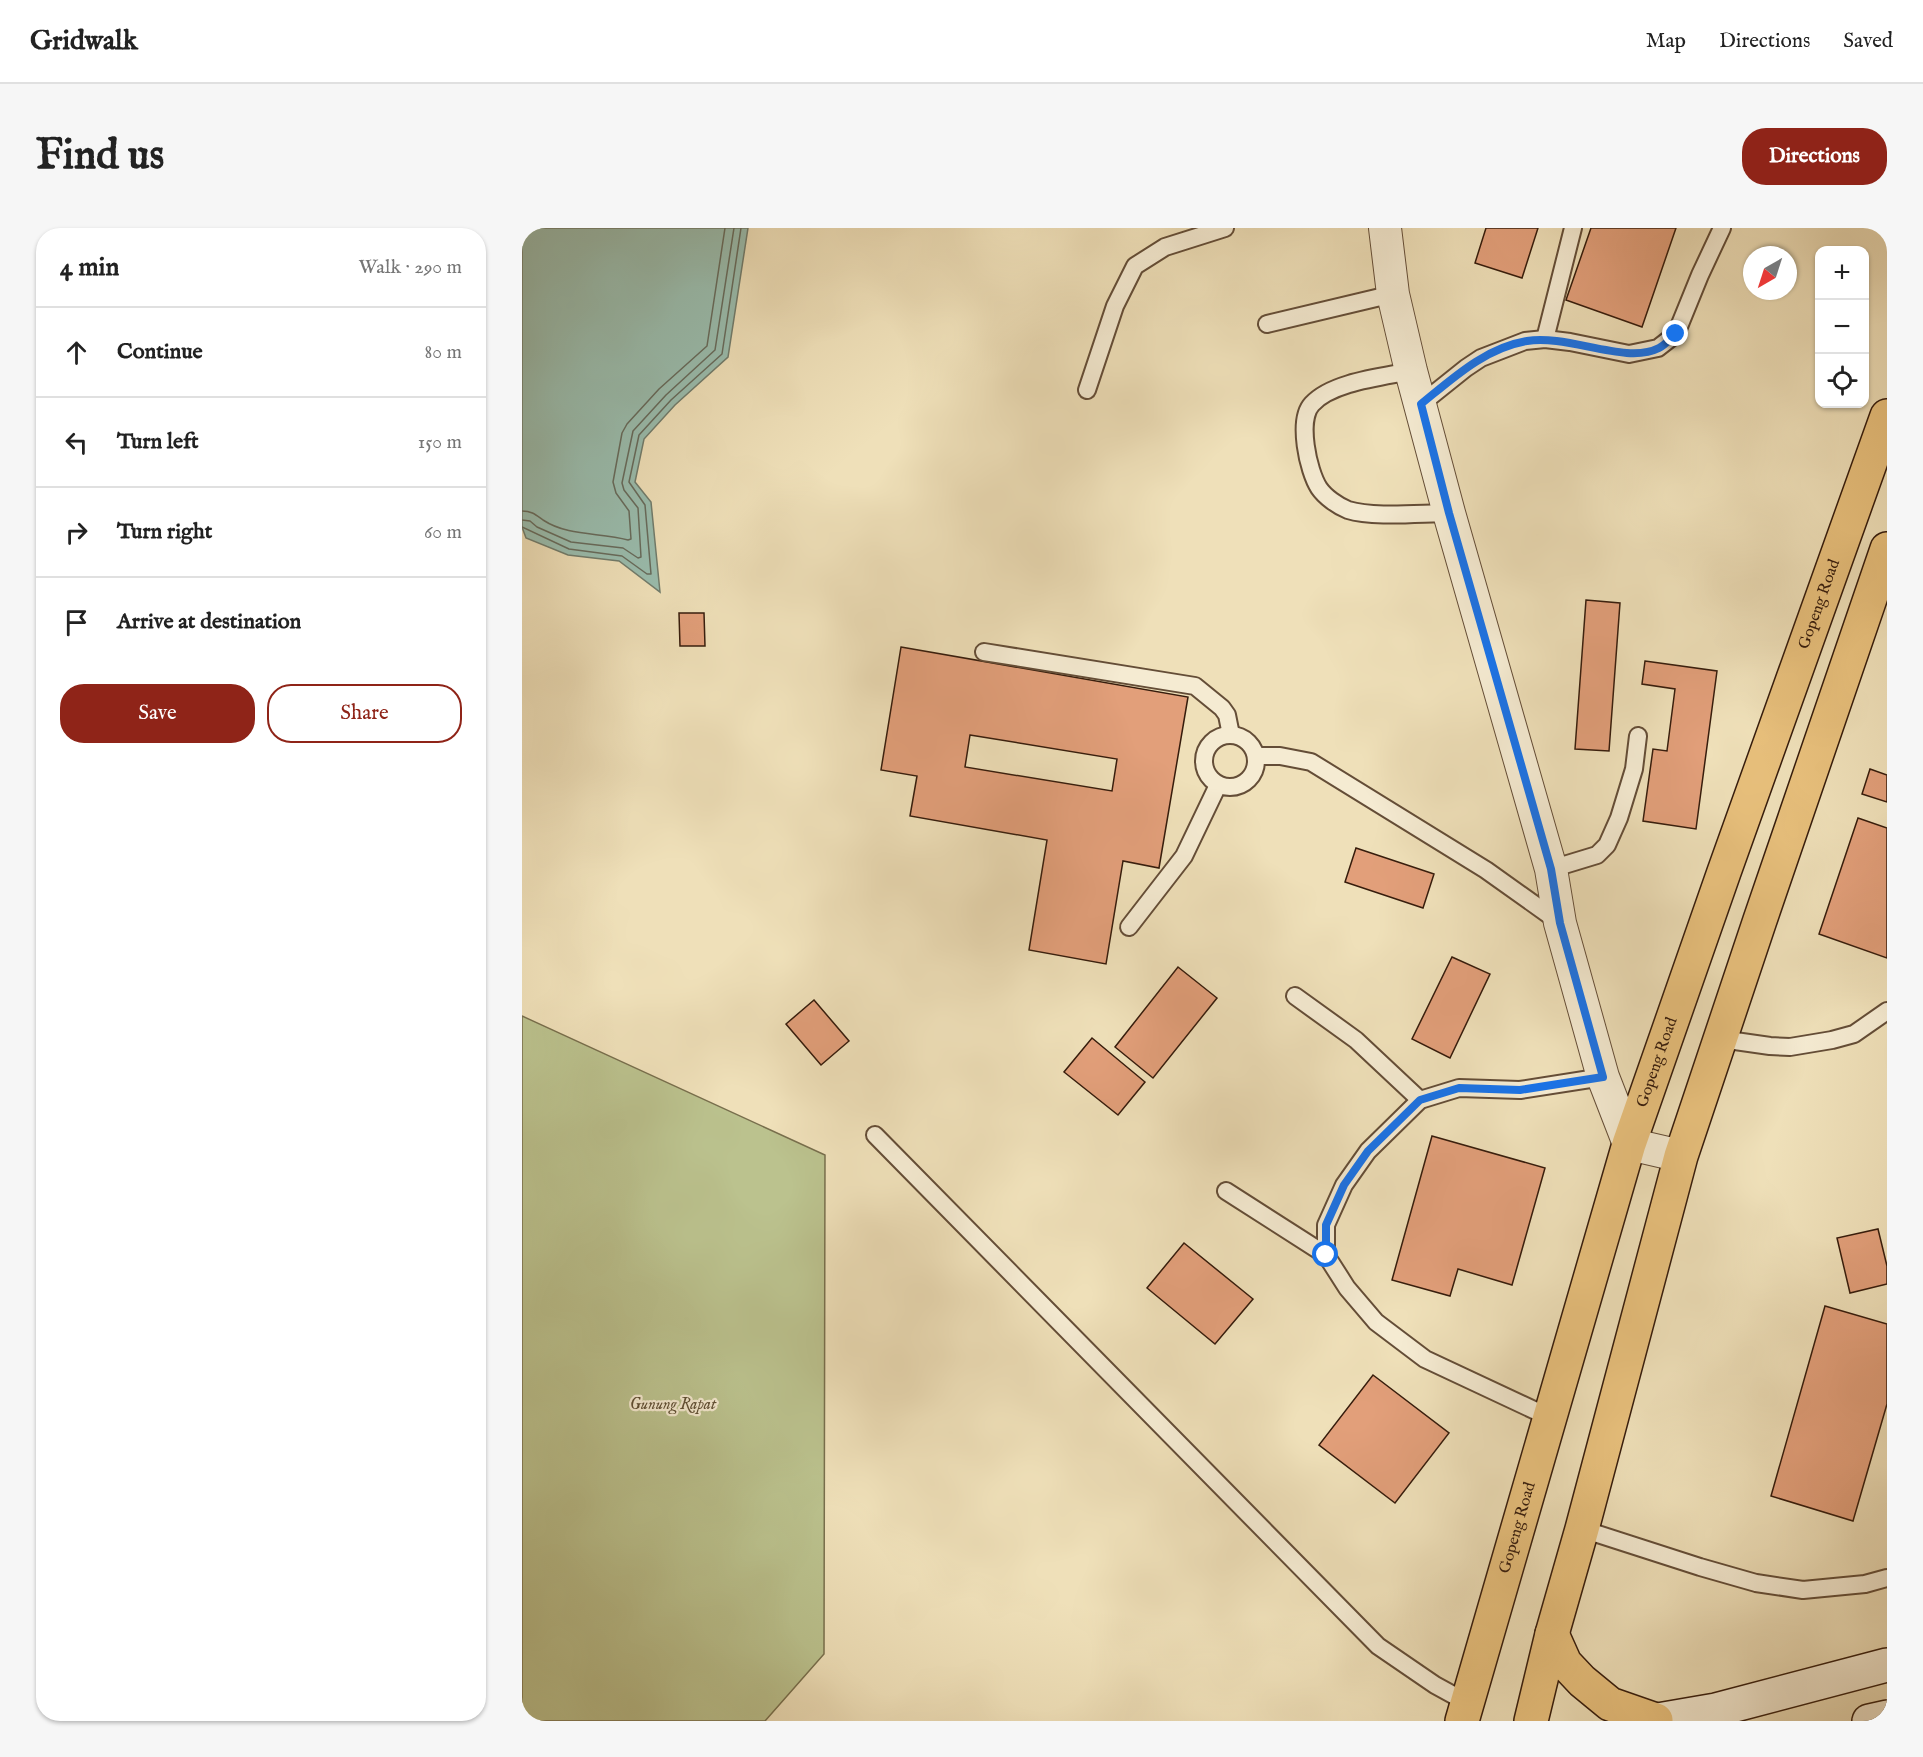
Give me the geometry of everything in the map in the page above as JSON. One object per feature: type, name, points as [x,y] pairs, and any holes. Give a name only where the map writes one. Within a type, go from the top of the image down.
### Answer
[{"type":"highway","name":"Gopeng Road","points":[[1464,1711],[1629,1144],[1887,416]]},
{"type":"highway","points":[[1531,1721],[1552,1634],[1681,1156],[1887,549]]},
{"type":"highway","points":[[1552,1634],[1565,1664],[1582,1681],[1610,1704],[1654,1721]]},
{"type":"main road","points":[[1654,1721],[1716,1710],[1887,1665]]},
{"type":"main road","points":[[1869,1721],[1887,1717]]},
{"type":"street","points":[[1385,228],[1393,294],[1411,371],[1449,513],[1551,869],[1560,923],[1603,1077],[1629,1144],[1681,1156]]},
{"type":"lane","points":[[1087,390],[1115,306],[1135,266],[1165,247],[1225,228]]},
{"type":"lane","points":[[1545,339],[1573,228]]},
{"type":"lane","points":[[1421,404],[1481,358],[1525,341],[1545,339],[1591,345],[1629,354],[1658,348],[1676,334],[1700,274],[1722,228]]},
{"type":"lane","points":[[1268,324],[1393,294]]},
{"type":"lane","points":[[1411,371],[1339,386],[1311,404],[1303,424],[1308,459],[1319,488],[1337,505],[1349,510],[1373,513],[1449,513]]},
{"type":"lane","points":[[984,652],[1195,686],[1222,708],[1227,716],[1231,735]]},
{"type":"lane","points":[[1231,735],[1242,738],[1251,745],[1256,756],[1255,768],[1250,778],[1241,785],[1229,788],[1209,777],[1204,755],[1210,744],[1219,738],[1231,735]]},
{"type":"lane","points":[[1551,869],[1597,855],[1607,845],[1619,818],[1634,769],[1638,736]]},
{"type":"lane","points":[[1256,756],[1280,756],[1311,762],[1486,870],[1560,923]]},
{"type":"lane","points":[[1129,927],[1184,856],[1218,784]]},
{"type":"lane","points":[[1295,996],[1356,1040],[1420,1100]]},
{"type":"lane","points":[[1721,1039],[1790,1047],[1832,1040],[1854,1034],[1887,1011]]},
{"type":"lane","points":[[1326,1255],[1326,1225],[1344,1185],[1368,1151],[1420,1100],[1459,1088],[1520,1090],[1603,1077]]},
{"type":"lane","points":[[875,1135],[1377,1646],[1435,1685],[1464,1711]]},
{"type":"lane","points":[[1226,1191],[1326,1255],[1347,1288],[1376,1322],[1425,1359],[1551,1418]]},
{"type":"lane","points":[[1582,1529],[1745,1580],[1803,1590],[1866,1584],[1887,1578]]},
{"type":"green space","name":"Gunung Rapat","points":[[522,1016],[825,1155],[824,1654],[765,1721],[522,1721]]},
{"type":"water","points":[[522,228],[748,228],[728,357],[675,405],[644,439],[635,482],[651,502],[660,592],[619,561],[568,555],[526,538],[522,527]]},
{"type":"building","points":[[1486,228],[1538,228],[1522,278],[1475,263]]},
{"type":"building","points":[[1591,228],[1676,228],[1642,327],[1566,300]]},
{"type":"building","points":[[1586,600],[1620,603],[1609,751],[1575,749]]},
{"type":"building","points":[[679,613],[704,613],[705,646],[680,646]]},
{"type":"building","points":[[901,647],[1188,697],[1159,868],[1123,861],[1106,964],[1029,950],[1047,840],[910,816],[917,776],[881,770]],"holes":[[[970,735],[1117,759],[1112,791],[965,767]]]},
{"type":"building","points":[[1645,661],[1717,671],[1696,829],[1643,821],[1653,749],[1667,751],[1675,689],[1642,684]]},
{"type":"building","points":[[1870,769],[1887,775],[1887,802],[1862,794]]},
{"type":"building","points":[[1858,818],[1887,828],[1887,958],[1819,934]]},
{"type":"building","points":[[1356,848],[1434,874],[1423,908],[1345,882]]},
{"type":"building","points":[[1452,957],[1490,974],[1450,1058],[1412,1039]]},
{"type":"building","points":[[1178,967],[1217,998],[1153,1078],[1115,1047]]},
{"type":"building","points":[[814,1000],[849,1041],[821,1065],[786,1024]]},
{"type":"building","points":[[1092,1038],[1145,1082],[1118,1115],[1064,1072]]},
{"type":"building","points":[[1432,1136],[1545,1168],[1512,1285],[1458,1269],[1450,1296],[1392,1280]]},
{"type":"building","points":[[1878,1229],[1887,1266],[1887,1284],[1850,1293],[1837,1238]]},
{"type":"building","points":[[1184,1243],[1253,1299],[1215,1344],[1147,1288]]},
{"type":"building","points":[[1825,1306],[1887,1324],[1887,1404],[1853,1521],[1771,1496]]},
{"type":"building","points":[[1373,1375],[1449,1433],[1395,1503],[1319,1445]]},
{"type":"route","points":[[1326,1255],[1326,1225],[1344,1185],[1368,1151],[1420,1100],[1459,1088],[1520,1090],[1603,1077],[1560,923],[1551,869],[1449,513],[1421,404],[1481,358],[1525,341],[1545,339],[1570,342],[1629,354],[1658,348],[1676,334]]}]
